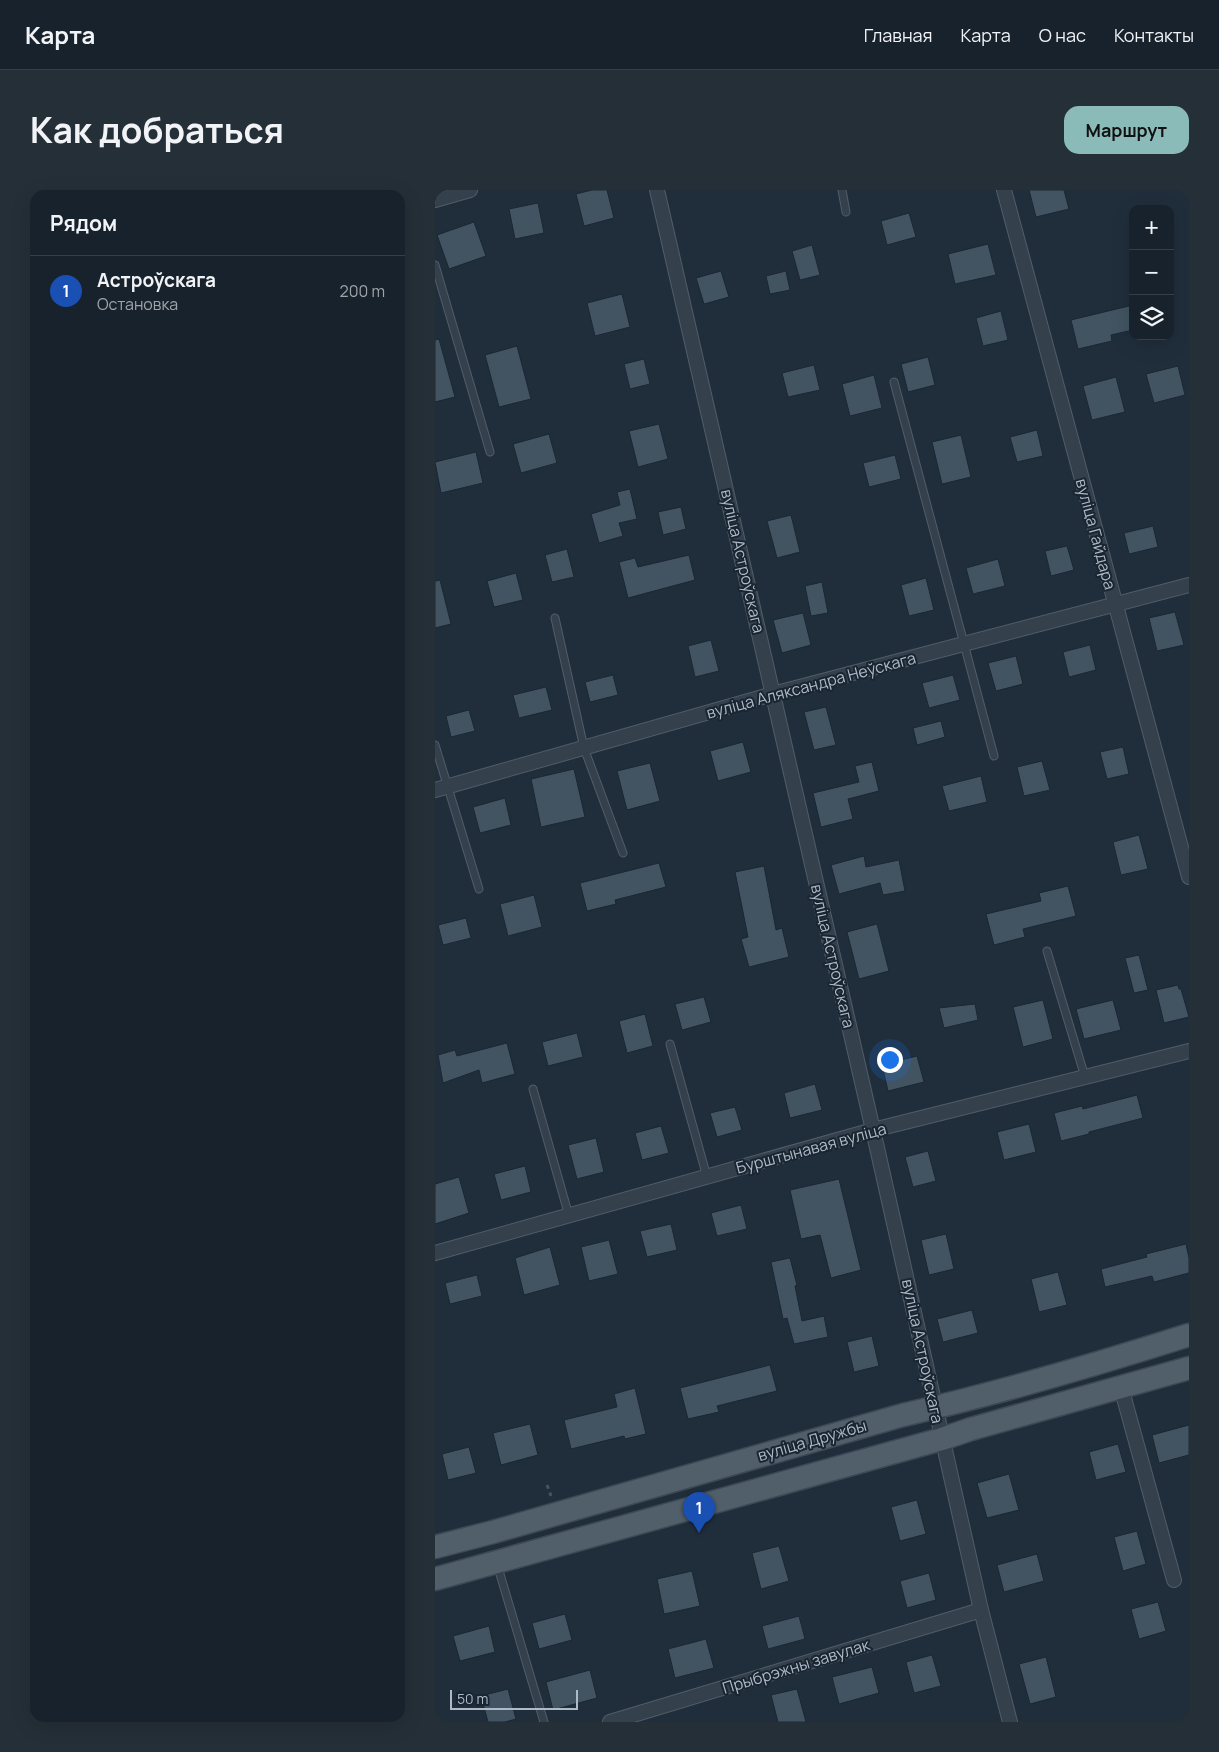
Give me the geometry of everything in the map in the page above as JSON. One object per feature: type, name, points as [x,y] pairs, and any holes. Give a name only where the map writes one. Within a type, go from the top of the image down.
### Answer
[{"type":"main road","name":"вуліца Дружбы","points":[[435,1547],[894,1417],[1118,1357],[1189,1335]]},
{"type":"main road","points":[[942,1439],[945,1427],[955,1415],[1047,1388],[1118,1357]]},
{"type":"main road","points":[[1131,1384],[1189,1358]]},
{"type":"main road","name":"вуліца Дружбы","points":[[435,1579],[942,1439],[971,1429],[1189,1368]]},
{"type":"main road","points":[[756,1489],[846,1453],[920,1432],[927,1426],[935,1407]]},
{"type":"main road","points":[[435,1556],[493,1532]]},
{"type":"street","points":[[435,200],[470,190]]},
{"type":"street","name":"вуліца Астроўскага","points":[[657,190],[981,1610],[1010,1722]]},
{"type":"street","name":"вуліца Гайдара","points":[[1004,190],[1189,877]]},
{"type":"street","name":"вуліца Аляксандра Неўскага","points":[[441,788],[773,694],[1189,585]]},
{"type":"street","name":"Бурштынавая вуліца","points":[[435,1253],[873,1130],[1189,1051]]},
{"type":"street","points":[[1131,1384],[1174,1580]]},
{"type":"street","name":"Прыбрэжны завулак","points":[[610,1722],[981,1610]]},
{"type":"lane","points":[[842,190],[846,212]]},
{"type":"lane","points":[[435,265],[490,452]]},
{"type":"lane","points":[[894,382],[994,756]]},
{"type":"lane","points":[[555,618],[583,748],[623,854]]},
{"type":"lane","points":[[435,745],[441,788],[479,889]]},
{"type":"lane","points":[[1047,951],[1085,1077]]},
{"type":"lane","points":[[669,1044],[707,1177]]},
{"type":"lane","points":[[533,1090],[569,1216]]},
{"type":"lane","points":[[496,1562],[544,1722]]},
{"type":"building","points":[[592,190],[607,190],[614,218],[584,226],[576,194]]},
{"type":"building","points":[[1029,190],[1064,190],[1069,209],[1036,217]]},
{"type":"building","points":[[538,203],[544,233],[515,239],[509,209]]},
{"type":"building","points":[[909,213],[916,237],[887,245],[881,221]]},
{"type":"building","points":[[474,222],[486,256],[449,269],[437,235]]},
{"type":"building","points":[[988,244],[996,275],[955,284],[948,254]]},
{"type":"building","points":[[812,245],[820,275],[800,280],[792,251]]},
{"type":"building","points":[[721,271],[729,297],[704,304],[696,278]]},
{"type":"building","points":[[786,271],[790,290],[770,294],[766,276]]},
{"type":"building","points":[[622,294],[630,327],[595,336],[587,303]]},
{"type":"building","points":[[1129,306],[1129,331],[1111,335],[1112,341],[1078,349],[1071,320]]},
{"type":"building","points":[[1001,311],[1008,340],[983,346],[976,318]]},
{"type":"building","points":[[439,339],[455,397],[435,402],[435,340]]},
{"type":"building","points":[[517,346],[531,399],[499,407],[485,355]]},
{"type":"building","points":[[928,357],[935,385],[908,392],[901,364]]},
{"type":"building","points":[[644,359],[650,384],[630,389],[624,364]]},
{"type":"building","points":[[814,365],[820,390],[788,397],[782,373]]},
{"type":"building","points":[[1178,366],[1185,395],[1154,403],[1146,374]]},
{"type":"building","points":[[874,375],[882,408],[850,416],[842,384]]},
{"type":"building","points":[[1116,377],[1125,412],[1092,420],[1083,386]]},
{"type":"building","points":[[659,424],[668,459],[638,467],[629,431]]},
{"type":"building","points":[[1037,430],[1043,456],[1017,462],[1010,437]]},
{"type":"building","points":[[549,434],[557,463],[521,473],[513,444]]},
{"type":"building","points":[[961,435],[971,477],[942,484],[932,442]]},
{"type":"building","points":[[476,452],[483,483],[441,493],[435,462]]},
{"type":"building","points":[[895,455],[901,479],[869,487],[863,463]]},
{"type":"building","points":[[630,489],[637,519],[619,523],[623,536],[599,543],[591,514],[620,505],[617,492]]},
{"type":"building","points":[[681,507],[686,529],[663,535],[658,512]]},
{"type":"building","points":[[791,515],[800,552],[777,558],[767,521]]},
{"type":"building","points":[[1153,526],[1158,547],[1129,554],[1124,533]]},
{"type":"building","points":[[1067,546],[1074,570],[1051,576],[1045,551]]},
{"type":"building","points":[[567,549],[574,577],[552,582],[545,555]]},
{"type":"building","points":[[689,555],[695,580],[628,598],[619,562],[635,558],[638,567]]},
{"type":"building","points":[[998,559],[1005,586],[973,594],[966,568]]},
{"type":"building","points":[[516,573],[523,600],[494,607],[487,581]]},
{"type":"building","points":[[926,578],[934,610],[909,616],[901,585]]},
{"type":"building","points":[[440,580],[451,624],[435,628],[435,581]]},
{"type":"building","points":[[822,582],[828,613],[811,616],[805,586]]},
{"type":"building","points":[[1175,612],[1184,645],[1157,651],[1149,618]]},
{"type":"building","points":[[803,613],[811,645],[782,653],[773,620]]},
{"type":"building","points":[[711,640],[719,671],[695,677],[688,646]]},
{"type":"building","points":[[1090,645],[1096,670],[1069,677],[1063,652]]},
{"type":"building","points":[[1016,656],[1023,684],[996,691],[988,663]]},
{"type":"building","points":[[613,675],[618,695],[590,702],[585,682]]},
{"type":"building","points":[[953,675],[960,700],[929,708],[922,683]]},
{"type":"building","points":[[546,687],[552,710],[519,718],[513,695]]},
{"type":"building","points":[[826,707],[836,745],[814,750],[804,712]]},
{"type":"building","points":[[469,710],[475,731],[451,737],[446,716]]},
{"type":"building","points":[[941,721],[945,737],[917,745],[913,728]]},
{"type":"building","points":[[743,742],[751,772],[718,781],[710,751]]},
{"type":"building","points":[[1123,747],[1129,774],[1107,779],[1100,752]]},
{"type":"building","points":[[1042,761],[1050,790],[1024,796],[1017,767]]},
{"type":"building","points":[[872,762],[879,791],[848,799],[853,819],[821,827],[813,793],[859,782],[855,766]]},
{"type":"building","points":[[650,763],[660,801],[627,810],[617,771]]},
{"type":"building","points":[[574,769],[585,817],[541,827],[531,779]]},
{"type":"building","points":[[981,776],[987,802],[949,811],[942,786]]},
{"type":"building","points":[[505,798],[511,825],[480,833],[473,807]]},
{"type":"building","points":[[1139,835],[1148,869],[1121,875],[1113,842]]},
{"type":"building","points":[[864,856],[866,867],[899,860],[905,891],[883,895],[880,883],[839,894],[831,865]]},
{"type":"building","points":[[659,863],[666,887],[615,900],[616,904],[587,911],[580,883]]},
{"type":"building","points":[[764,866],[776,930],[782,928],[789,957],[749,967],[741,939],[748,937],[735,872]]},
{"type":"building","points":[[1068,886],[1076,916],[1023,929],[1025,937],[994,945],[986,914],[1041,901],[1039,893]]},
{"type":"building","points":[[534,895],[542,927],[508,936],[500,904]]},
{"type":"building","points":[[466,918],[471,938],[443,945],[438,925]]},
{"type":"building","points":[[877,924],[889,971],[859,979],[847,932]]},
{"type":"building","points":[[1139,955],[1148,990],[1134,993],[1125,958]]},
{"type":"building","points":[[1178,985],[1179,989],[1181,989],[1189,1017],[1164,1023],[1156,990]]},
{"type":"building","points":[[704,997],[711,1022],[682,1030],[675,1004]]},
{"type":"building","points":[[1043,1000],[1053,1039],[1023,1047],[1013,1007]]},
{"type":"building","points":[[1113,1000],[1121,1030],[1084,1039],[1076,1009]]},
{"type":"building","points":[[975,1004],[978,1020],[944,1028],[939,1008]]},
{"type":"building","points":[[645,1014],[653,1046],[627,1053],[619,1021]]},
{"type":"building","points":[[577,1033],[583,1057],[548,1066],[542,1042]]},
{"type":"building","points":[[507,1043],[515,1074],[482,1083],[479,1070],[443,1083],[438,1055],[455,1050],[457,1056]]},
{"type":"building","points":[[917,1056],[924,1082],[888,1091],[882,1065]]},
{"type":"building","points":[[815,1084],[822,1110],[790,1118],[784,1093]]},
{"type":"building","points":[[1137,1095],[1143,1118],[1061,1141],[1054,1113],[1082,1106],[1083,1109]]},
{"type":"building","points":[[735,1107],[742,1130],[717,1137],[710,1113]]},
{"type":"building","points":[[1029,1124],[1036,1152],[1004,1160],[997,1132]]},
{"type":"building","points":[[661,1126],[669,1153],[642,1160],[635,1133]]},
{"type":"building","points":[[596,1138],[604,1172],[577,1179],[568,1145]]},
{"type":"building","points":[[928,1151],[936,1181],[913,1187],[905,1157]]},
{"type":"building","points":[[525,1166],[531,1192],[501,1200],[494,1174]]},
{"type":"building","points":[[459,1177],[469,1213],[435,1224],[435,1184]]},
{"type":"building","points":[[839,1179],[861,1270],[831,1278],[820,1235],[801,1239],[790,1190]]},
{"type":"building","points":[[741,1205],[747,1229],[717,1236],[711,1213]]},
{"type":"building","points":[[671,1224],[677,1250],[647,1257],[640,1231]]},
{"type":"building","points":[[946,1234],[954,1269],[929,1275],[921,1240]]},
{"type":"building","points":[[609,1240],[618,1274],[589,1281],[581,1247]]},
{"type":"building","points":[[1186,1244],[1189,1258],[1189,1273],[1154,1282],[1152,1276],[1105,1287],[1101,1269],[1147,1257],[1146,1254]]},
{"type":"building","points":[[550,1247],[560,1285],[524,1295],[515,1258]]},
{"type":"building","points":[[790,1258],[797,1285],[795,1286],[802,1321],[824,1316],[828,1337],[794,1344],[787,1318],[783,1319],[771,1262]]},
{"type":"building","points":[[1058,1272],[1067,1305],[1039,1312],[1031,1279]]},
{"type":"building","points":[[477,1275],[482,1296],[450,1304],[445,1283]]},
{"type":"building","points":[[972,1310],[978,1333],[943,1342],[937,1319]]},
{"type":"building","points":[[872,1336],[879,1366],[854,1372],[847,1342]]},
{"type":"building","points":[[770,1365],[777,1391],[717,1406],[719,1412],[688,1419],[680,1388]]},
{"type":"building","points":[[635,1388],[646,1434],[625,1439],[624,1436],[571,1449],[564,1420],[617,1407],[614,1394]]},
{"type":"building","points":[[530,1424],[538,1455],[501,1465],[493,1433]]},
{"type":"building","points":[[1189,1425],[1189,1455],[1159,1463],[1152,1435]]},
{"type":"building","points":[[1118,1444],[1126,1472],[1096,1480],[1089,1452]]},
{"type":"building","points":[[469,1447],[476,1473],[448,1480],[442,1454]]},
{"type":"building","points":[[1009,1474],[1019,1510],[987,1518],[977,1483]]},
{"type":"building","points":[[917,1500],[926,1534],[900,1541],[891,1507]]},
{"type":"building","points":[[1137,1531],[1146,1564],[1123,1571],[1114,1537]]},
{"type":"building","points":[[779,1546],[789,1581],[761,1589],[752,1553]]},
{"type":"building","points":[[1037,1554],[1044,1581],[1004,1592],[997,1565]]},
{"type":"building","points":[[692,1571],[700,1606],[664,1614],[657,1579]]},
{"type":"building","points":[[929,1573],[936,1600],[907,1608],[900,1581]]},
{"type":"building","points":[[1158,1602],[1166,1631],[1139,1639],[1131,1609]]},
{"type":"building","points":[[565,1614],[572,1640],[539,1649],[532,1623]]},
{"type":"building","points":[[799,1616],[805,1639],[768,1649],[762,1626]]},
{"type":"building","points":[[489,1626],[495,1652],[460,1661],[453,1636]]},
{"type":"building","points":[[706,1639],[714,1668],[675,1678],[668,1649]]},
{"type":"building","points":[[932,1655],[941,1686],[914,1693],[906,1662]]},
{"type":"building","points":[[1046,1657],[1056,1697],[1030,1704],[1019,1664]]},
{"type":"building","points":[[872,1667],[879,1693],[839,1704],[832,1677]]},
{"type":"building","points":[[590,1670],[597,1698],[553,1710],[546,1682]]},
{"type":"building","points":[[508,1689],[516,1719],[505,1722],[488,1722],[481,1696]]},
{"type":"building","points":[[797,1689],[806,1722],[778,1722],[771,1695]]},
{"type":"place","name":"Астроўскага","points":[[699,1533]]}]
